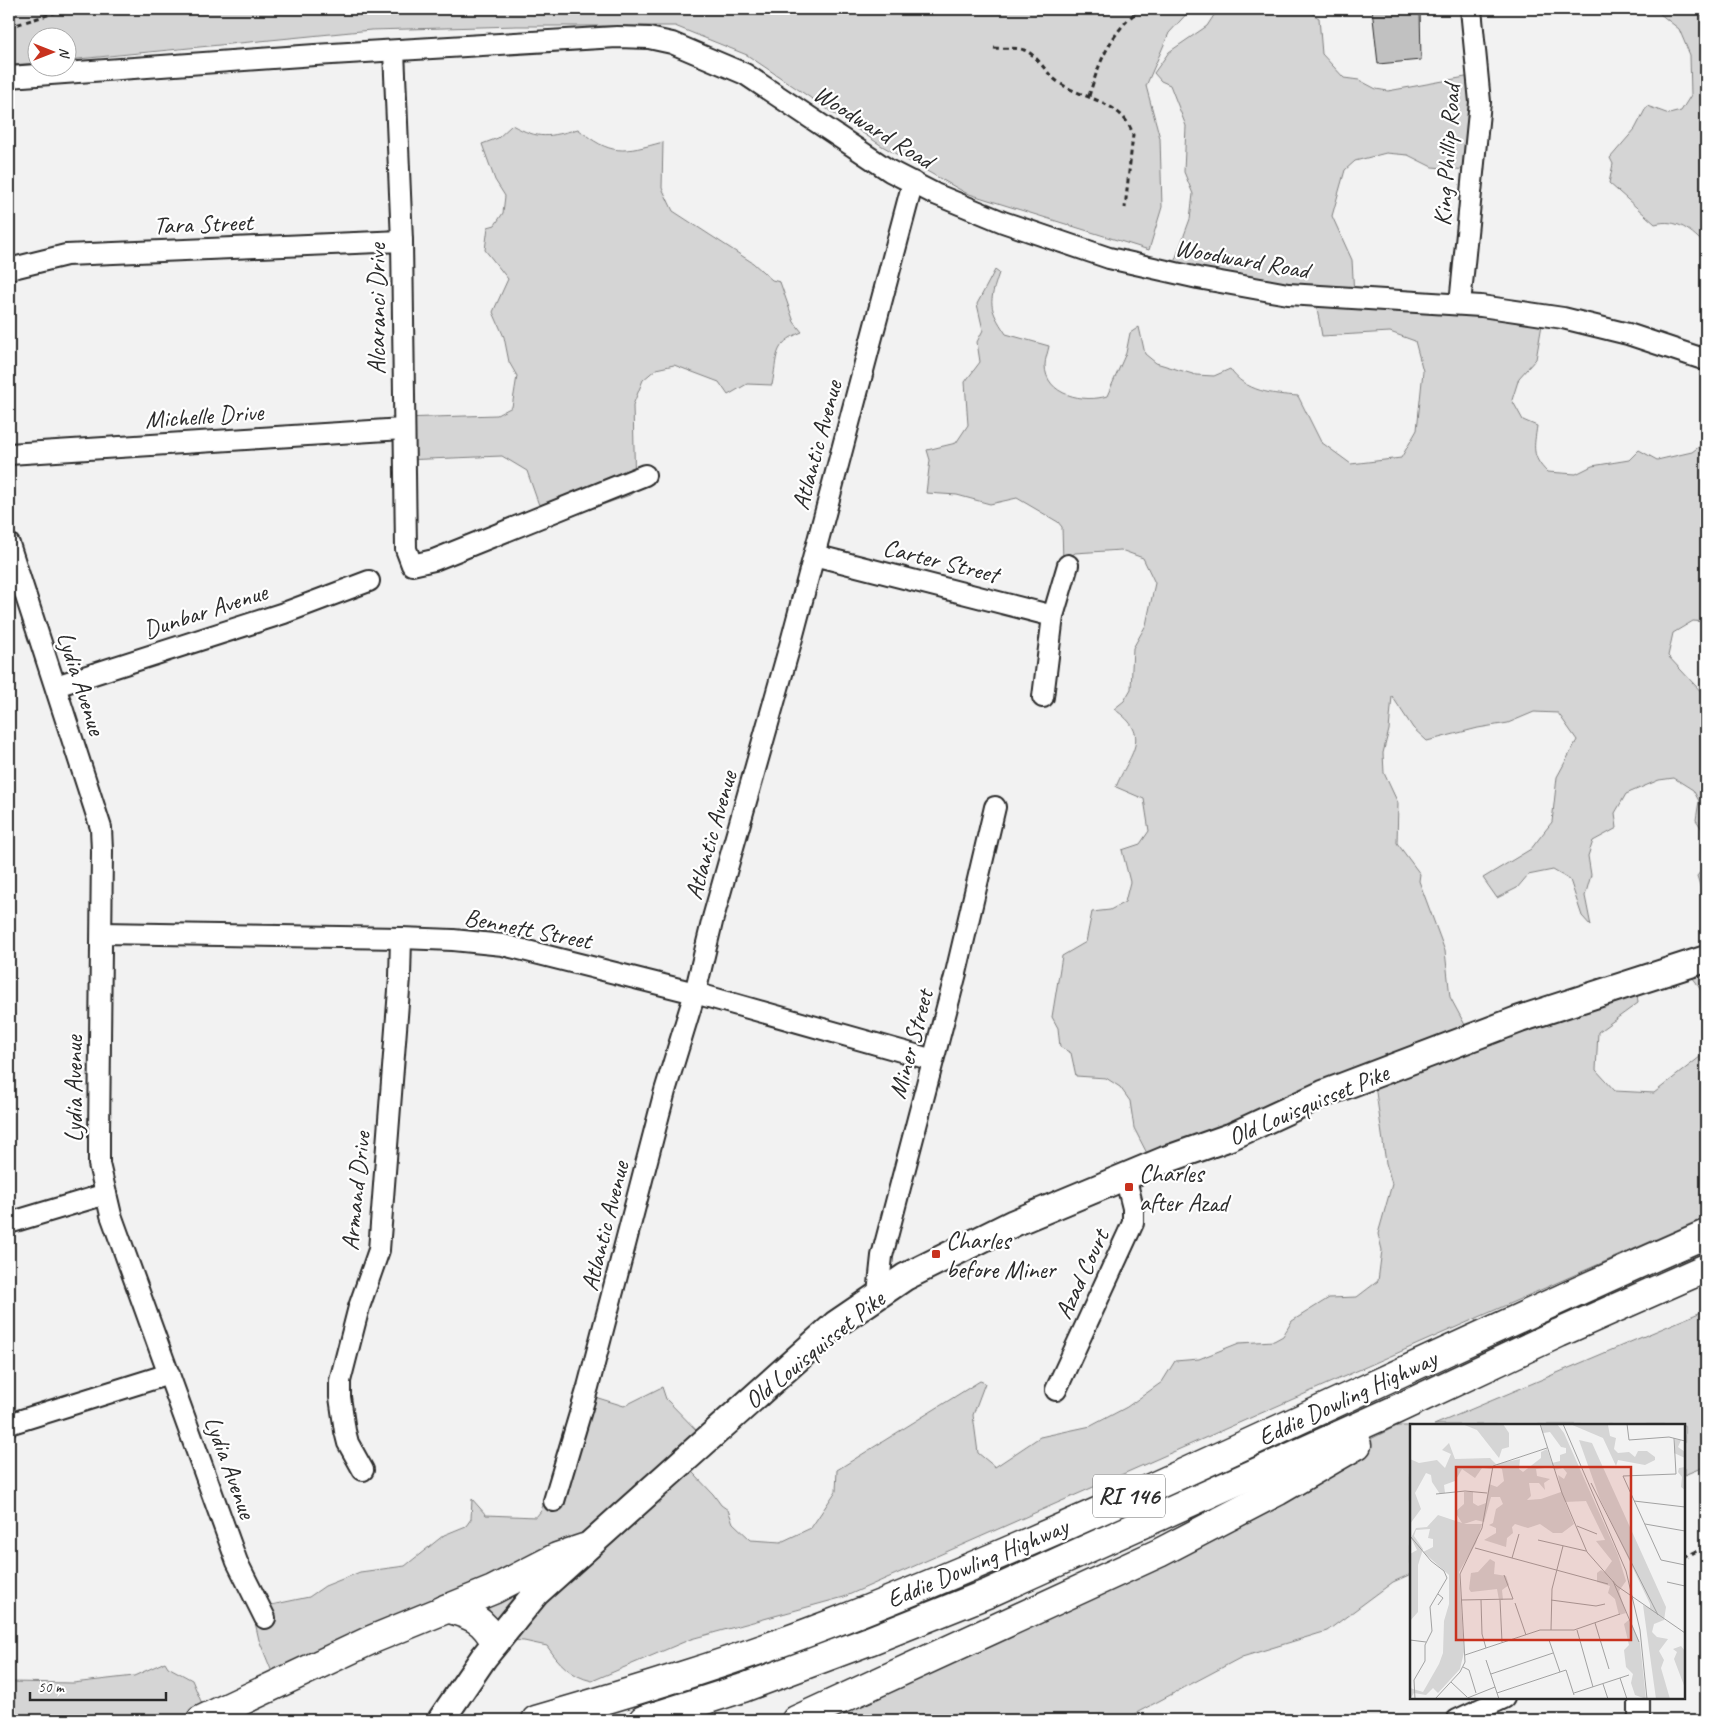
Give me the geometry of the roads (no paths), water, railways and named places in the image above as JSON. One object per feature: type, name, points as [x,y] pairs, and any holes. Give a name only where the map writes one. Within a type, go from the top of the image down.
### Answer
[{"type":"highway","name":"Eddie Dowling Highway","points":[[536,1720],[686,1676],[760,1650],[980,1562],[1194,1467],[1601,1280],[1706,1234]]},
{"type":"highway","name":"Eddie Dowling Highway","points":[[643,1720],[761,1681],[869,1641],[989,1593],[1706,1268]]},
{"type":"highway","points":[[796,1720],[1159,1553],[1285,1487],[1363,1441],[1433,1407],[1559,1333]]},
{"type":"highway","points":[[202,1720],[373,1639],[493,1590],[557,1557],[584,1548]]},
{"type":"highway","points":[[446,1608],[466,1614],[480,1621],[487,1626],[495,1642]]},
{"type":"main road","name":"Old Louisquisset Pike","points":[[441,1720],[495,1642],[536,1593],[836,1324],[878,1294],[935,1262],[1014,1223],[1125,1176],[1230,1137],[1323,1094],[1520,1020],[1706,958]]},
{"type":"street","name":"King Phillip Road","points":[[1460,304],[1480,102],[1471,9]]},
{"type":"street","name":"Woodward Road","points":[[9,77],[618,37],[665,41],[745,74],[847,143],[913,182],[943,197],[996,219],[1133,264],[1288,294],[1460,304],[1563,318],[1628,334],[1706,360]]},
{"type":"street","name":"Alcaranci Drive","points":[[394,51],[402,241],[406,549],[412,565],[461,549],[645,475]]},
{"type":"street","name":"Atlantic Avenue","points":[[554,1501],[617,1283],[665,1091],[695,994],[713,918],[814,555],[913,182]]},
{"type":"street","name":"Tara Street","points":[[9,269],[66,255],[402,241]]},
{"type":"street","name":"Michelle Drive","points":[[9,454],[403,429]]},
{"type":"street","name":"Lydia Avenue","points":[[9,544],[101,828],[102,933],[98,1137],[99,1164],[111,1215],[238,1562],[265,1618]]},
{"type":"street","name":"Carter Street","points":[[814,555],[1053,616]]},
{"type":"street","points":[[1043,697],[1053,616],[1068,565]]},
{"type":"street","name":"Dunbar Avenue","points":[[56,686],[284,613],[370,581]]},
{"type":"street","name":"Miner Street","points":[[878,1294],[882,1256],[933,1060],[995,806]]},
{"type":"street","name":"Bennett Street","points":[[102,933],[401,938],[503,945],[695,994],[933,1060]]},
{"type":"street","name":"Armand Drive","points":[[362,1470],[348,1443],[345,1431],[340,1397],[340,1381],[359,1307],[379,1250],[400,976],[401,938]]},
{"type":"street","name":"Azad Court","points":[[1056,1390],[1132,1223],[1132,1208],[1125,1176]]},
{"type":"street","points":[[9,1223],[106,1194]]},
{"type":"street","points":[[9,1424],[169,1374]]},
{"type":"street","points":[[1457,1720],[1502,1699]]},
{"type":"street","points":[[1638,1699],[1639,1720]]},
{"type":"place","name":"Charles after Azad","points":[[1129,1187]]},
{"type":"place","name":"Charles before Miner","points":[[936,1254]]}]
